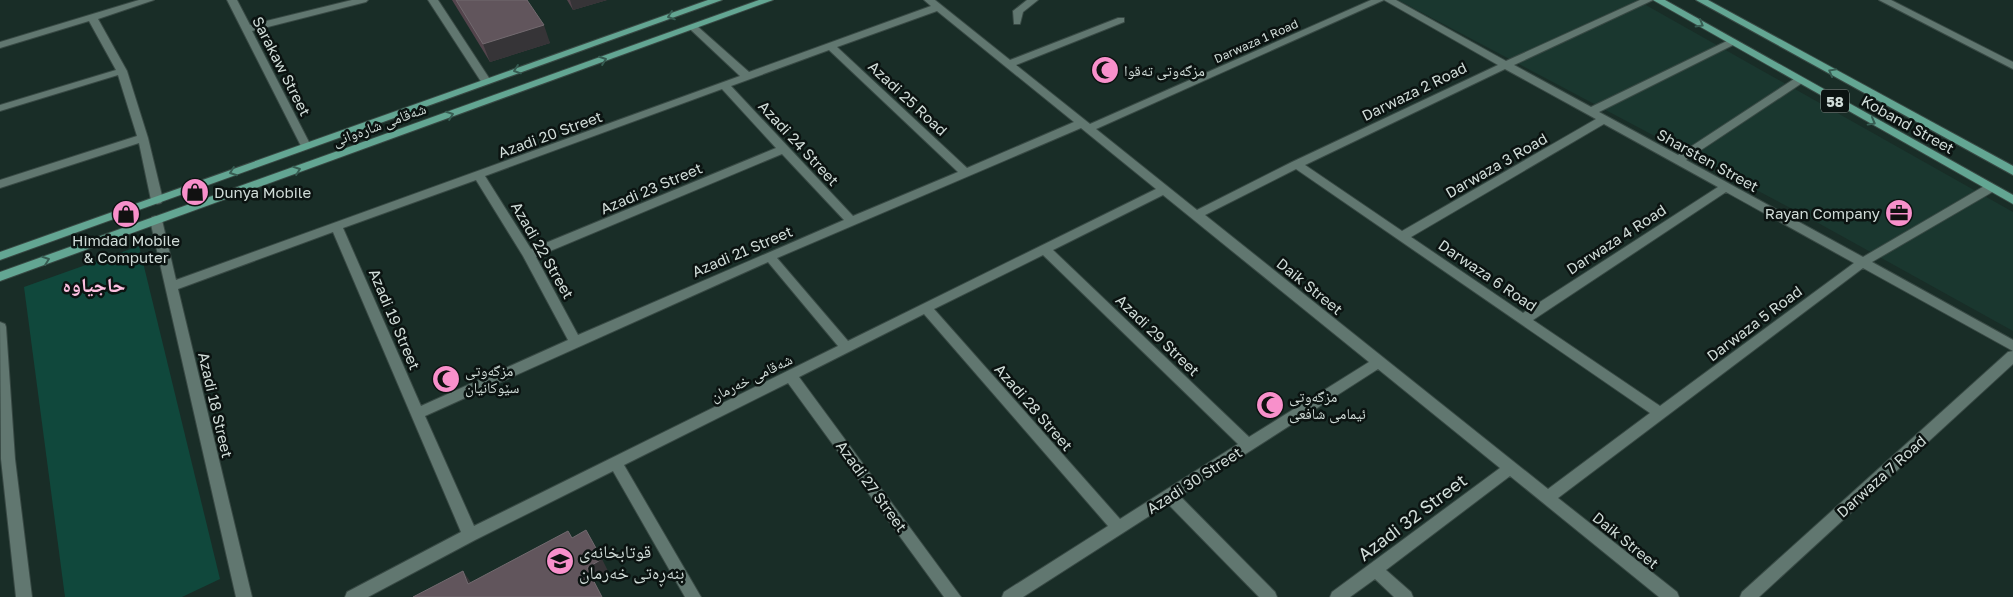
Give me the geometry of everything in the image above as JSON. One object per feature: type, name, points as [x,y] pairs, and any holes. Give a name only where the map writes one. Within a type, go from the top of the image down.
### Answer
[{"type":"main road","name":"شەقامی شارەوانی","points":[[0,256],[486,80],[717,0]]},
{"type":"main road","name":"شەقامی شارەوانی","points":[[0,277],[768,0]]},
{"type":"main road","name":"Koband Street","points":[[1658,0],[2013,200]]},
{"type":"main road","name":"Koband Street","points":[[1701,0],[2013,171]]},
{"type":"street","points":[[0,45],[149,0]]},
{"type":"street","name":"Sarakaw Street","points":[[232,0],[306,146]]},
{"type":"street","points":[[247,29],[363,0]]},
{"type":"street","points":[[433,0],[486,80]]},
{"type":"street","points":[[1017,22],[1018,11],[1032,0]]},
{"type":"street","name":"Darwaza 1 Road","points":[[1085,126],[1379,0]]},
{"type":"street","name":"Sharsten Street","points":[[1389,0],[2013,346]]},
{"type":"street","name":"Darwaza 2 Road","points":[[1196,215],[1296,164],[1504,64],[1648,0]]},
{"type":"street","points":[[1884,0],[2013,66]]},
{"type":"street","name":"Daik Street","points":[[934,3],[1671,597]]},
{"type":"street","name":"Azadi 20 Street","points":[[172,287],[724,86],[830,46],[934,3]]},
{"type":"street","points":[[92,17],[122,71],[143,138],[157,200]]},
{"type":"street","points":[[1008,64],[1121,20]]},
{"type":"street","points":[[694,28],[748,77]]},
{"type":"street","points":[[1590,112],[1732,42]]},
{"type":"street","name":"Azadi 25 Road","points":[[830,46],[966,173]]},
{"type":"street","points":[[0,108],[122,71]]},
{"type":"street","points":[[1678,160],[1798,80]]},
{"type":"street","name":"Azadi 24 Street","points":[[724,86],[852,222]]},
{"type":"street","name":"Darwaza 3 Road","points":[[1403,236],[1604,119]]},
{"type":"street","name":"Azadi 21 Street","points":[[418,413],[770,257],[966,173],[1085,126]]},
{"type":"street","points":[[0,184],[143,138]]},
{"type":"street","name":"Azadi 23 Street","points":[[529,255],[783,149]]},
{"type":"street","name":"Darwaza 6 Road","points":[[1296,164],[1660,413]]},
{"type":"street","name":"Azadi 22 Street","points":[[479,175],[529,255],[576,343]]},
{"type":"street","name":"Darwaza 4 Road","points":[[1524,319],[1726,187]]},
{"type":"street","name":"Darwaza 5 Road","points":[[1547,498],[1862,262],[1990,188]]},
{"type":"street","name":"شەقامی خەرمان","points":[[353,597],[470,534],[1165,189]]},
{"type":"street","name":"Azadi 18 Street","points":[[156,220],[244,597]]},
{"type":"street","name":"Azadi 19 Street","points":[[337,227],[470,534]]},
{"type":"street","name":"Azadi 29 Street","points":[[1045,249],[1248,445]]},
{"type":"street","points":[[770,257],[846,348]]},
{"type":"street","name":"Azadi 28 Street","points":[[926,308],[1118,528]]},
{"type":"street","points":[[0,327],[4,461],[24,597]]},
{"type":"street","name":"Darwaza 7 Road","points":[[1748,597],[2013,356]]},
{"type":"street","name":"Azadi 30 Street","points":[[1010,597],[1378,362]]},
{"type":"street","name":"Azadi 27 Street","points":[[790,376],[953,597]]},
{"type":"street","points":[[615,462],[693,597]]},
{"type":"street","name":"Azadi 32 Street","points":[[1338,597],[1510,468]]},
{"type":"street","points":[[1170,496],[1269,597]]},
{"type":"street","points":[[1375,569],[1405,597]]},
{"type":"shaded area","points":[[1398,0],[1637,0],[2013,212],[2013,331],[1811,219]]},
{"type":"shaded area","points":[[139,246],[220,579],[182,597],[65,597],[24,287]]},
{"type":"building","points":[[456,0],[527,0],[544,25],[483,44]]},
{"type":"building","name":"قوتابخانەی بنەڕەتی خەرمان","points":[[586,530],[602,559],[587,568],[602,597],[413,597],[463,571],[468,584],[568,531],[572,538]]},
{"type":"place","name":"مزگەوتی تەقوا","points":[[1105,70]]},
{"type":"place","name":"Dunya Mobile","points":[[195,192]]},
{"type":"place","name":"Rayan Company","points":[[1899,213]]},
{"type":"place","name":"Himdad Mobile & Computer","points":[[126,214]]},
{"type":"place","name":"مزگەوتی سێوکانیان","points":[[446,379]]},
{"type":"place","name":"مزگەوتی ئیمامی شافعی","points":[[1270,405]]},
{"type":"place","name":"قوتابخانەی بنەڕەتی خەرمان","points":[[560,561]]},
{"type":"district","name":"حاجیاوە","points":[[94,284]]}]
